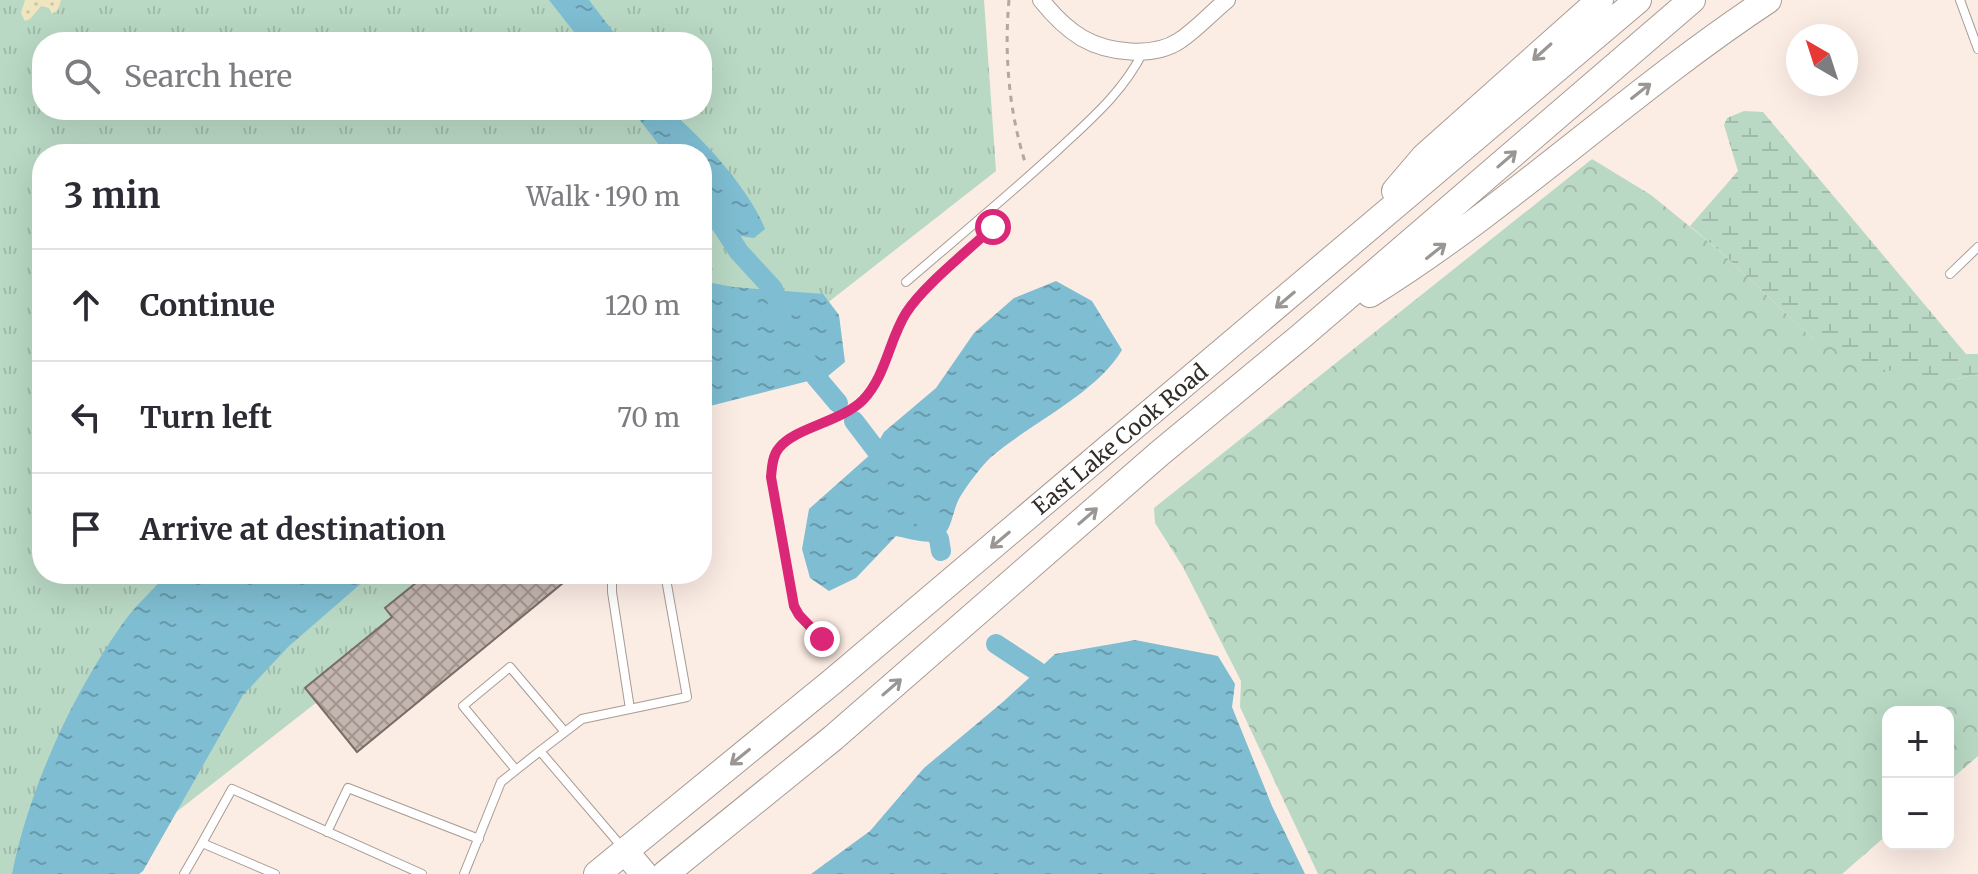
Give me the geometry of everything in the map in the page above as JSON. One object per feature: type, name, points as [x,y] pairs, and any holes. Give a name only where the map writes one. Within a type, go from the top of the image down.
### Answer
[{"type":"main road","points":[[1345,250],[1424,157],[1600,0]]},
{"type":"main road","name":"East Lake Cook Road","points":[[597,874],[857,661],[1638,0]]},
{"type":"main road","name":"East Lake Cook Road","points":[[665,874],[833,738],[1160,453],[1299,338],[1692,0]]},
{"type":"main road","points":[[1299,338],[1424,260],[1651,83],[1768,0]]},
{"type":"main road","points":[[625,851],[644,874]]},
{"type":"street","points":[[1041,0],[1060,22],[1085,40],[1111,48],[1143,52],[1178,42],[1227,0]]},
{"type":"lane","points":[[1960,0],[1978,49]]},
{"type":"lane","points":[[906,282],[1026,179],[1112,99],[1130,77],[1143,52]]},
{"type":"lane","points":[[1950,274],[1978,247]]},
{"type":"lane","points":[[612,584],[630,709]]},
{"type":"lane","points":[[464,874],[501,782],[516,770],[582,719],[687,697],[667,584]]},
{"type":"lane","points":[[516,770],[463,706],[510,667],[565,732]]},
{"type":"lane","points":[[540,751],[625,851]]},
{"type":"lane","points":[[327,832],[348,788],[479,839]]},
{"type":"lane","points":[[184,874],[232,789],[422,874]]},
{"type":"lane","points":[[202,843],[275,874]]},
{"type":"path","points":[[1009,0],[1007,21],[1013,122],[1026,179]]},
{"type":"path","points":[[822,639],[794,606],[771,477],[778,448],[860,402],[877,379],[906,313],[1001,219]]},
{"type":"green space","points":[[0,0],[984,0],[996,171],[712,393],[712,144],[32,144],[32,584],[468,584],[97,874],[0,874]]},
{"type":"green space","points":[[1744,111],[1763,112],[1966,354],[1978,354],[1978,374],[1947,381],[1875,368],[1812,338],[1690,226],[1738,171],[1724,125],[1727,118]]},
{"type":"green space","points":[[1592,159],[1651,195],[1721,252],[1812,338],[1947,381],[1978,374],[1978,756],[1954,777],[1954,706],[1882,706],[1882,839],[1842,874],[1318,874],[1240,707],[1241,681],[1183,567],[1155,523],[1154,508]]},
{"type":"sand","points":[[25,0],[61,0],[58,10],[52,14],[49,8],[41,6],[25,21],[21,13]]},
{"type":"water","points":[[549,0],[589,0],[613,32],[574,32]]},
{"type":"water","points":[[640,120],[681,120],[705,144],[658,144]]},
{"type":"water","points":[[712,151],[737,181],[765,229],[754,238],[727,234],[712,214]]},
{"type":"water","points":[[1056,281],[1092,301],[1122,350],[1110,366],[1079,395],[990,458],[960,497],[949,526],[938,540],[923,541],[896,536],[856,578],[829,591],[810,578],[802,549],[809,509],[872,453],[884,432],[936,388],[974,333],[1014,298]]},
{"type":"water","points":[[712,283],[823,294],[839,315],[845,362],[828,376],[712,405]]},
{"type":"water","points":[[158,584],[360,584],[289,646],[243,695],[143,871],[139,874],[12,874],[30,808],[56,741],[89,677],[136,607]]},
{"type":"water","points":[[1135,640],[1218,656],[1235,684],[1232,707],[1272,806],[1305,874],[811,874],[870,831],[924,768],[1055,654]]},
{"type":"building","points":[[415,584],[562,584],[357,752],[305,688],[392,617],[385,608]]},
{"type":"waterway","points":[[712,210],[739,252],[773,289],[782,313]]},
{"type":"waterway","points":[[803,355],[816,377],[838,403]]},
{"type":"waterway","points":[[854,421],[889,467]]},
{"type":"waterway","points":[[925,519],[939,539],[941,551]]},
{"type":"waterway","points":[[996,644],[1037,671]]},
{"type":"route","points":[[822,639],[794,606],[771,477],[778,448],[860,402],[872,389],[883,368],[906,313],[993,227]]}]
